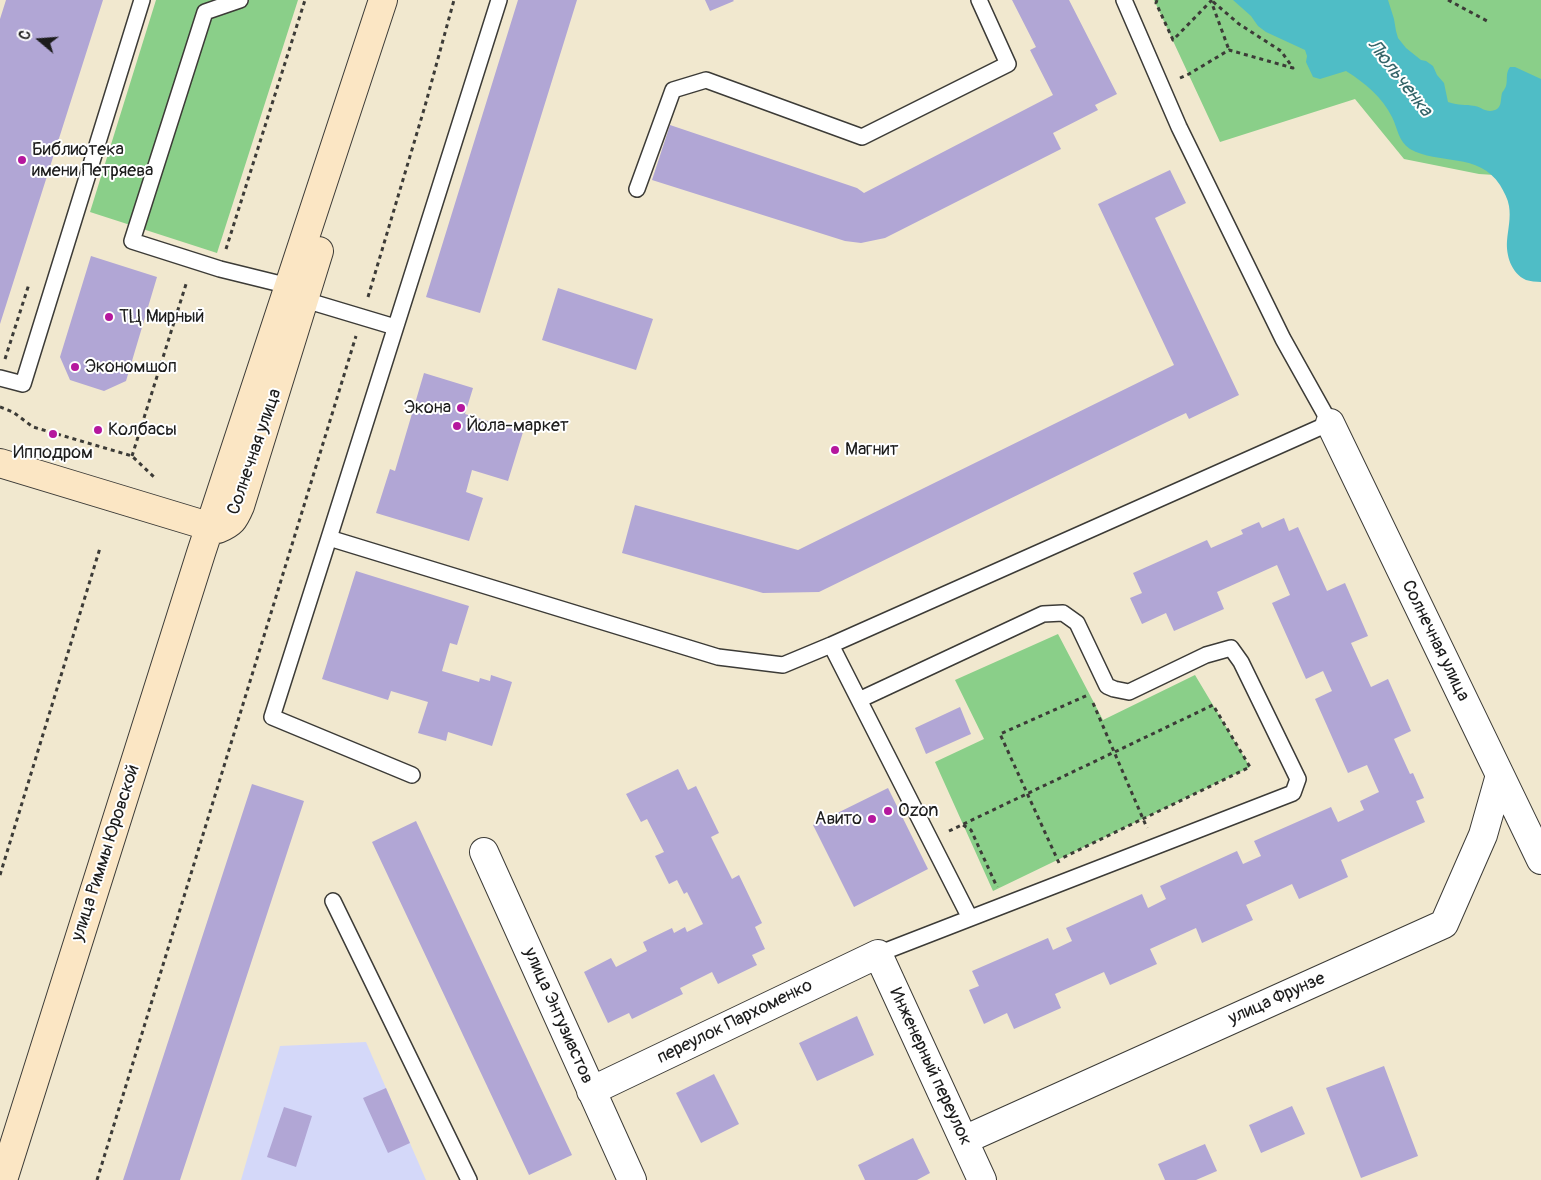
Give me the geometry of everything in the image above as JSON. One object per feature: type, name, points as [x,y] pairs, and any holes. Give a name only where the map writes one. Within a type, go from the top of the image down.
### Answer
[{"type":"main road","name":"Солнечная улица","points":[[209,527],[297,293],[323,183],[383,0]]},
{"type":"main road","points":[[0,463],[209,527]]},
{"type":"main road","name":"улица Риммы Юровской","points":[[4,1170],[209,527]]},
{"type":"street","name":"Солнечная улица","points":[[1330,423],[1541,860]]},
{"type":"street","name":"улица Фрунзе","points":[[964,1140],[1444,924],[1483,836],[1500,775]]},
{"type":"street","name":"улица Энтузиастов","points":[[484,852],[632,1180]]},
{"type":"street","name":"Инженерный переулок","points":[[878,954],[982,1180]]},
{"type":"street","name":"переулок Пархоменко","points":[[591,1091],[878,954]]},
{"type":"lane","points":[[0,378],[23,384],[142,0]]},
{"type":"lane","points":[[240,0],[205,12],[132,241],[297,293],[361,317],[395,327]]},
{"type":"lane","points":[[412,775],[272,717],[499,0]]},
{"type":"lane","points":[[637,189],[673,90],[706,80],[862,137],[1008,64],[979,0]]},
{"type":"lane","points":[[329,538],[718,657],[783,664],[831,645],[1330,423],[1284,339],[1179,127],[1124,0]]},
{"type":"lane","points":[[859,700],[1044,614],[1063,614],[1077,622],[1107,686],[1114,690],[1128,692],[1206,655],[1230,648],[1241,662],[1298,778],[1293,793],[878,954]]},
{"type":"lane","points":[[831,645],[970,918]]},
{"type":"lane","points":[[333,901],[469,1180]]},
{"type":"path","points":[[220,269],[305,0]]},
{"type":"path","points":[[97,1180],[425,106],[454,0]]},
{"type":"path","points":[[1158,0],[1156,3],[1173,40],[1211,0]]},
{"type":"path","points":[[1161,85],[1189,74],[1229,50],[1293,68],[1281,51],[1239,24],[1211,0]]},
{"type":"path","points":[[1211,0],[1229,50]]},
{"type":"path","points":[[1448,0],[1489,22]]},
{"type":"path","points":[[132,456],[193,260]]},
{"type":"path","points":[[0,408],[13,412],[33,427],[132,456],[156,479]]},
{"type":"path","points":[[0,875],[100,548]]},
{"type":"path","points":[[1067,881],[1000,734],[1090,694],[1156,846]]},
{"type":"path","points":[[998,889],[972,830],[963,825],[1213,705],[1250,767],[1057,860]]},
{"type":"shaded area","points":[[366,1042],[426,1180],[241,1180],[280,1046]]},
{"type":"green space","points":[[156,0],[298,0],[217,253],[90,212]]},
{"type":"green space","points":[[1154,0],[1541,0],[1541,178],[1479,174],[1404,159],[1355,99],[1220,142]]},
{"type":"green space","points":[[1058,634],[1103,720],[1195,675],[1250,767],[993,891],[935,762],[984,739],[955,680]]},
{"type":"water","name":"Люльченка","points":[[1233,0],[1388,0],[1398,38],[1406,48],[1421,60],[1433,66],[1437,75],[1444,83],[1448,102],[1475,106],[1488,111],[1497,109],[1506,86],[1510,67],[1515,67],[1541,79],[1541,282],[1526,280],[1521,277],[1510,263],[1507,246],[1510,215],[1508,203],[1500,185],[1491,175],[1470,163],[1433,157],[1410,149],[1401,139],[1388,110],[1378,97],[1360,80],[1346,71],[1320,79],[1313,77],[1306,62],[1305,50],[1266,32]]},
{"type":"building","points":[[6,0],[103,0],[0,324],[0,19]]},
{"type":"building","points":[[518,0],[577,0],[480,313],[426,297]]},
{"type":"building","points":[[705,0],[733,0],[734,1],[710,11]]},
{"type":"building","points":[[1012,0],[1069,0],[1117,94],[1095,105],[1098,110],[1053,133],[1061,149],[885,238],[861,243],[845,241],[652,180],[670,125],[857,188],[864,193],[1053,95],[1030,50],[1036,47]]},
{"type":"building","points":[[1170,170],[1186,203],[1155,218],[1239,395],[1189,419],[1186,413],[819,592],[763,593],[622,553],[635,505],[798,550],[1174,365],[1098,204]]},
{"type":"building","name":"ТЦ Мирный","points":[[91,256],[157,277],[126,381],[104,391],[70,380],[60,357]]},
{"type":"building","points":[[558,288],[653,319],[636,370],[542,340]]},
{"type":"building","points":[[424,373],[473,388],[465,414],[523,432],[508,481],[472,470],[466,492],[483,498],[469,541],[376,513],[390,469],[395,471]]},
{"type":"building","points":[[1284,518],[1289,531],[1298,527],[1327,591],[1345,583],[1368,636],[1351,643],[1371,687],[1388,679],[1411,731],[1394,739],[1410,774],[1413,773],[1424,798],[1416,801],[1425,822],[1341,860],[1348,877],[1299,899],[1292,884],[1246,905],[1253,920],[1202,943],[1196,928],[1150,949],[1157,964],[1110,985],[1104,972],[1055,994],[1061,1008],[1014,1029],[1007,1013],[984,1024],[969,990],[979,986],[972,971],[1048,938],[1053,950],[1072,941],[1066,928],[1142,894],[1148,908],[1166,899],[1160,886],[1237,851],[1243,864],[1261,856],[1254,841],[1331,807],[1338,822],[1364,810],[1360,801],[1379,792],[1367,765],[1348,773],[1315,699],[1332,691],[1323,671],[1306,679],[1272,603],[1290,595],[1277,565],[1217,592],[1224,609],[1174,631],[1166,613],[1142,624],[1130,598],[1142,593],[1133,573],[1207,540],[1211,548],[1243,534],[1241,530],[1259,522],[1262,528]]},
{"type":"building","points":[[356,571],[469,606],[457,645],[450,643],[442,671],[479,682],[480,678],[490,681],[491,675],[512,682],[492,746],[448,732],[446,741],[418,733],[428,702],[391,691],[388,700],[322,679]]},
{"type":"building","points":[[960,707],[971,734],[926,754],[915,728]]},
{"type":"building","points":[[678,769],[688,790],[696,786],[719,833],[711,837],[732,879],[739,875],[762,923],[755,927],[765,949],[752,955],[757,965],[718,984],[712,972],[680,988],[683,994],[632,1019],[629,1013],[608,1023],[584,972],[611,958],[616,967],[647,951],[643,942],[672,928],[674,933],[685,927],[687,932],[703,924],[687,892],[684,894],[677,880],[669,884],[655,856],[664,852],[647,819],[641,822],[626,794]]},
{"type":"building","points":[[252,784],[304,801],[180,1180],[123,1180]]},
{"type":"building","points":[[888,788],[928,869],[854,907],[813,825]]},
{"type":"building","points":[[416,821],[572,1155],[529,1175],[372,842]]},
{"type":"building","points":[[857,1016],[874,1055],[817,1081],[799,1043]]},
{"type":"building","points":[[1384,1066],[1418,1156],[1361,1178],[1326,1088]]},
{"type":"building","points":[[714,1074],[739,1124],[701,1143],[676,1093]]},
{"type":"building","points":[[386,1088],[410,1143],[388,1153],[363,1098]]},
{"type":"building","points":[[1292,1106],[1305,1134],[1261,1153],[1249,1125]]},
{"type":"building","points":[[284,1107],[312,1116],[296,1167],[267,1157]]},
{"type":"building","points":[[913,1138],[930,1173],[917,1180],[865,1180],[858,1165]]},
{"type":"building","points":[[1205,1144],[1217,1171],[1196,1180],[1165,1180],[1158,1164]]},
{"type":"place","name":"Библиотека имени Петряева","points":[[22,160]]},
{"type":"place","name":"ТЦ Мирный","points":[[109,317]]},
{"type":"place","name":"Экономшоп","points":[[75,367]]},
{"type":"place","name":"Экона","points":[[461,408]]},
{"type":"place","name":"Йола-маркет","points":[[457,426]]},
{"type":"place","name":"Колбасы","points":[[98,430]]},
{"type":"place","name":"Ипподром","points":[[53,434]]},
{"type":"place","name":"Магнит","points":[[835,450]]},
{"type":"place","name":"Ozon","points":[[888,811]]},
{"type":"place","name":"Авито","points":[[872,819]]}]
